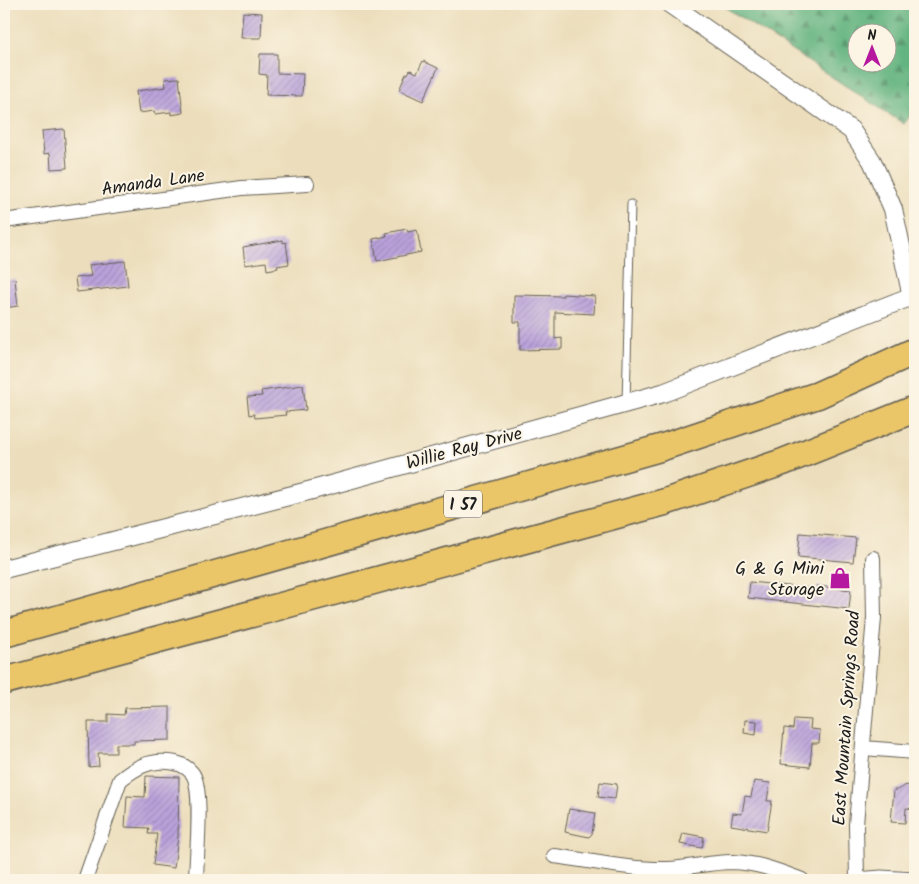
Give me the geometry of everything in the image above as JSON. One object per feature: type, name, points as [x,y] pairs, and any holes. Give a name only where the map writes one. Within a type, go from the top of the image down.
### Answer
[{"type":"highway","name":"I 57","points":[[4,634],[660,448],[818,395],[915,352]]},
{"type":"highway","points":[[4,681],[665,502],[783,462],[915,409]]},
{"type":"street","points":[[670,4],[851,130],[872,161],[893,209],[914,296]]},
{"type":"street","name":"Amanda Lane","points":[[4,221],[242,188],[307,184]]},
{"type":"street","name":"Willie Ray Drive","points":[[4,569],[316,489],[663,393],[914,296]]},
{"type":"street","name":"East Mountain Springs Road","points":[[854,879],[856,824],[874,618],[872,558]]},
{"type":"street","points":[[863,748],[915,752]]},
{"type":"street","points":[[85,880],[120,780],[133,770],[156,760],[180,763],[193,774],[199,792],[196,880]]},
{"type":"street","points":[[554,856],[630,867],[668,869],[732,862],[757,864],[802,880]]},
{"type":"lane","points":[[626,403],[631,204]]},
{"type":"lane","points":[[854,879],[881,874],[915,876]]},
{"type":"green space","points":[[720,4],[915,4],[915,109],[904,124]]},
{"type":"building","points":[[243,12],[262,13],[261,38],[241,38]]},
{"type":"building","points":[[260,54],[277,54],[277,73],[303,74],[302,96],[266,95],[267,75],[259,74]]},
{"type":"building","points":[[423,61],[438,68],[423,101],[399,90],[406,74],[410,70],[417,73]]},
{"type":"building","points":[[179,78],[183,113],[171,115],[171,112],[155,114],[154,111],[139,113],[136,91],[166,87],[165,79]]},
{"type":"building","points":[[64,129],[67,168],[51,169],[50,153],[44,154],[42,131]]},
{"type":"building","points":[[407,229],[408,232],[417,230],[421,252],[377,261],[373,239],[387,236],[386,233]]},
{"type":"building","points":[[283,240],[283,243],[286,242],[289,264],[267,270],[266,262],[245,265],[243,247]]},
{"type":"building","points":[[125,261],[128,286],[77,292],[75,278],[91,276],[89,265]]},
{"type":"building","points":[[15,279],[18,306],[4,308],[4,280]]},
{"type":"building","points":[[563,294],[595,296],[594,314],[555,312],[555,339],[562,338],[562,349],[520,350],[520,322],[514,322],[514,295],[563,296]]},
{"type":"building","points":[[303,385],[306,410],[285,412],[286,415],[255,418],[254,414],[249,415],[247,397],[262,396],[261,391]]},
{"type":"building","points":[[800,533],[856,538],[853,562],[798,557]]},
{"type":"building","points":[[750,582],[817,589],[817,586],[851,590],[849,609],[748,598]]},
{"type":"building","points":[[170,707],[170,740],[134,741],[134,744],[116,744],[116,753],[98,753],[99,766],[89,767],[88,722],[108,722],[108,714],[124,715],[125,708]]},
{"type":"building","points":[[794,719],[811,720],[810,729],[820,730],[819,743],[812,743],[810,767],[781,764],[784,728],[793,729]]},
{"type":"building","points":[[745,720],[757,721],[756,735],[744,733]]},
{"type":"building","points":[[146,776],[179,777],[178,836],[174,868],[153,865],[157,834],[148,834],[149,828],[125,827],[127,796],[145,797]]},
{"type":"building","points":[[754,781],[770,783],[767,801],[772,801],[767,831],[731,825],[733,813],[742,814],[745,796],[751,797]]},
{"type":"building","points":[[600,782],[617,784],[615,799],[598,797]]},
{"type":"building","points":[[906,785],[915,788],[915,809],[906,808],[905,823],[891,822],[894,790]]},
{"type":"building","points":[[569,809],[595,813],[592,834],[589,837],[565,832]]},
{"type":"building","points":[[683,833],[704,837],[702,848],[680,844]]},
{"type":"place","name":"G & G Mini Storage","points":[[840,578]]}]
